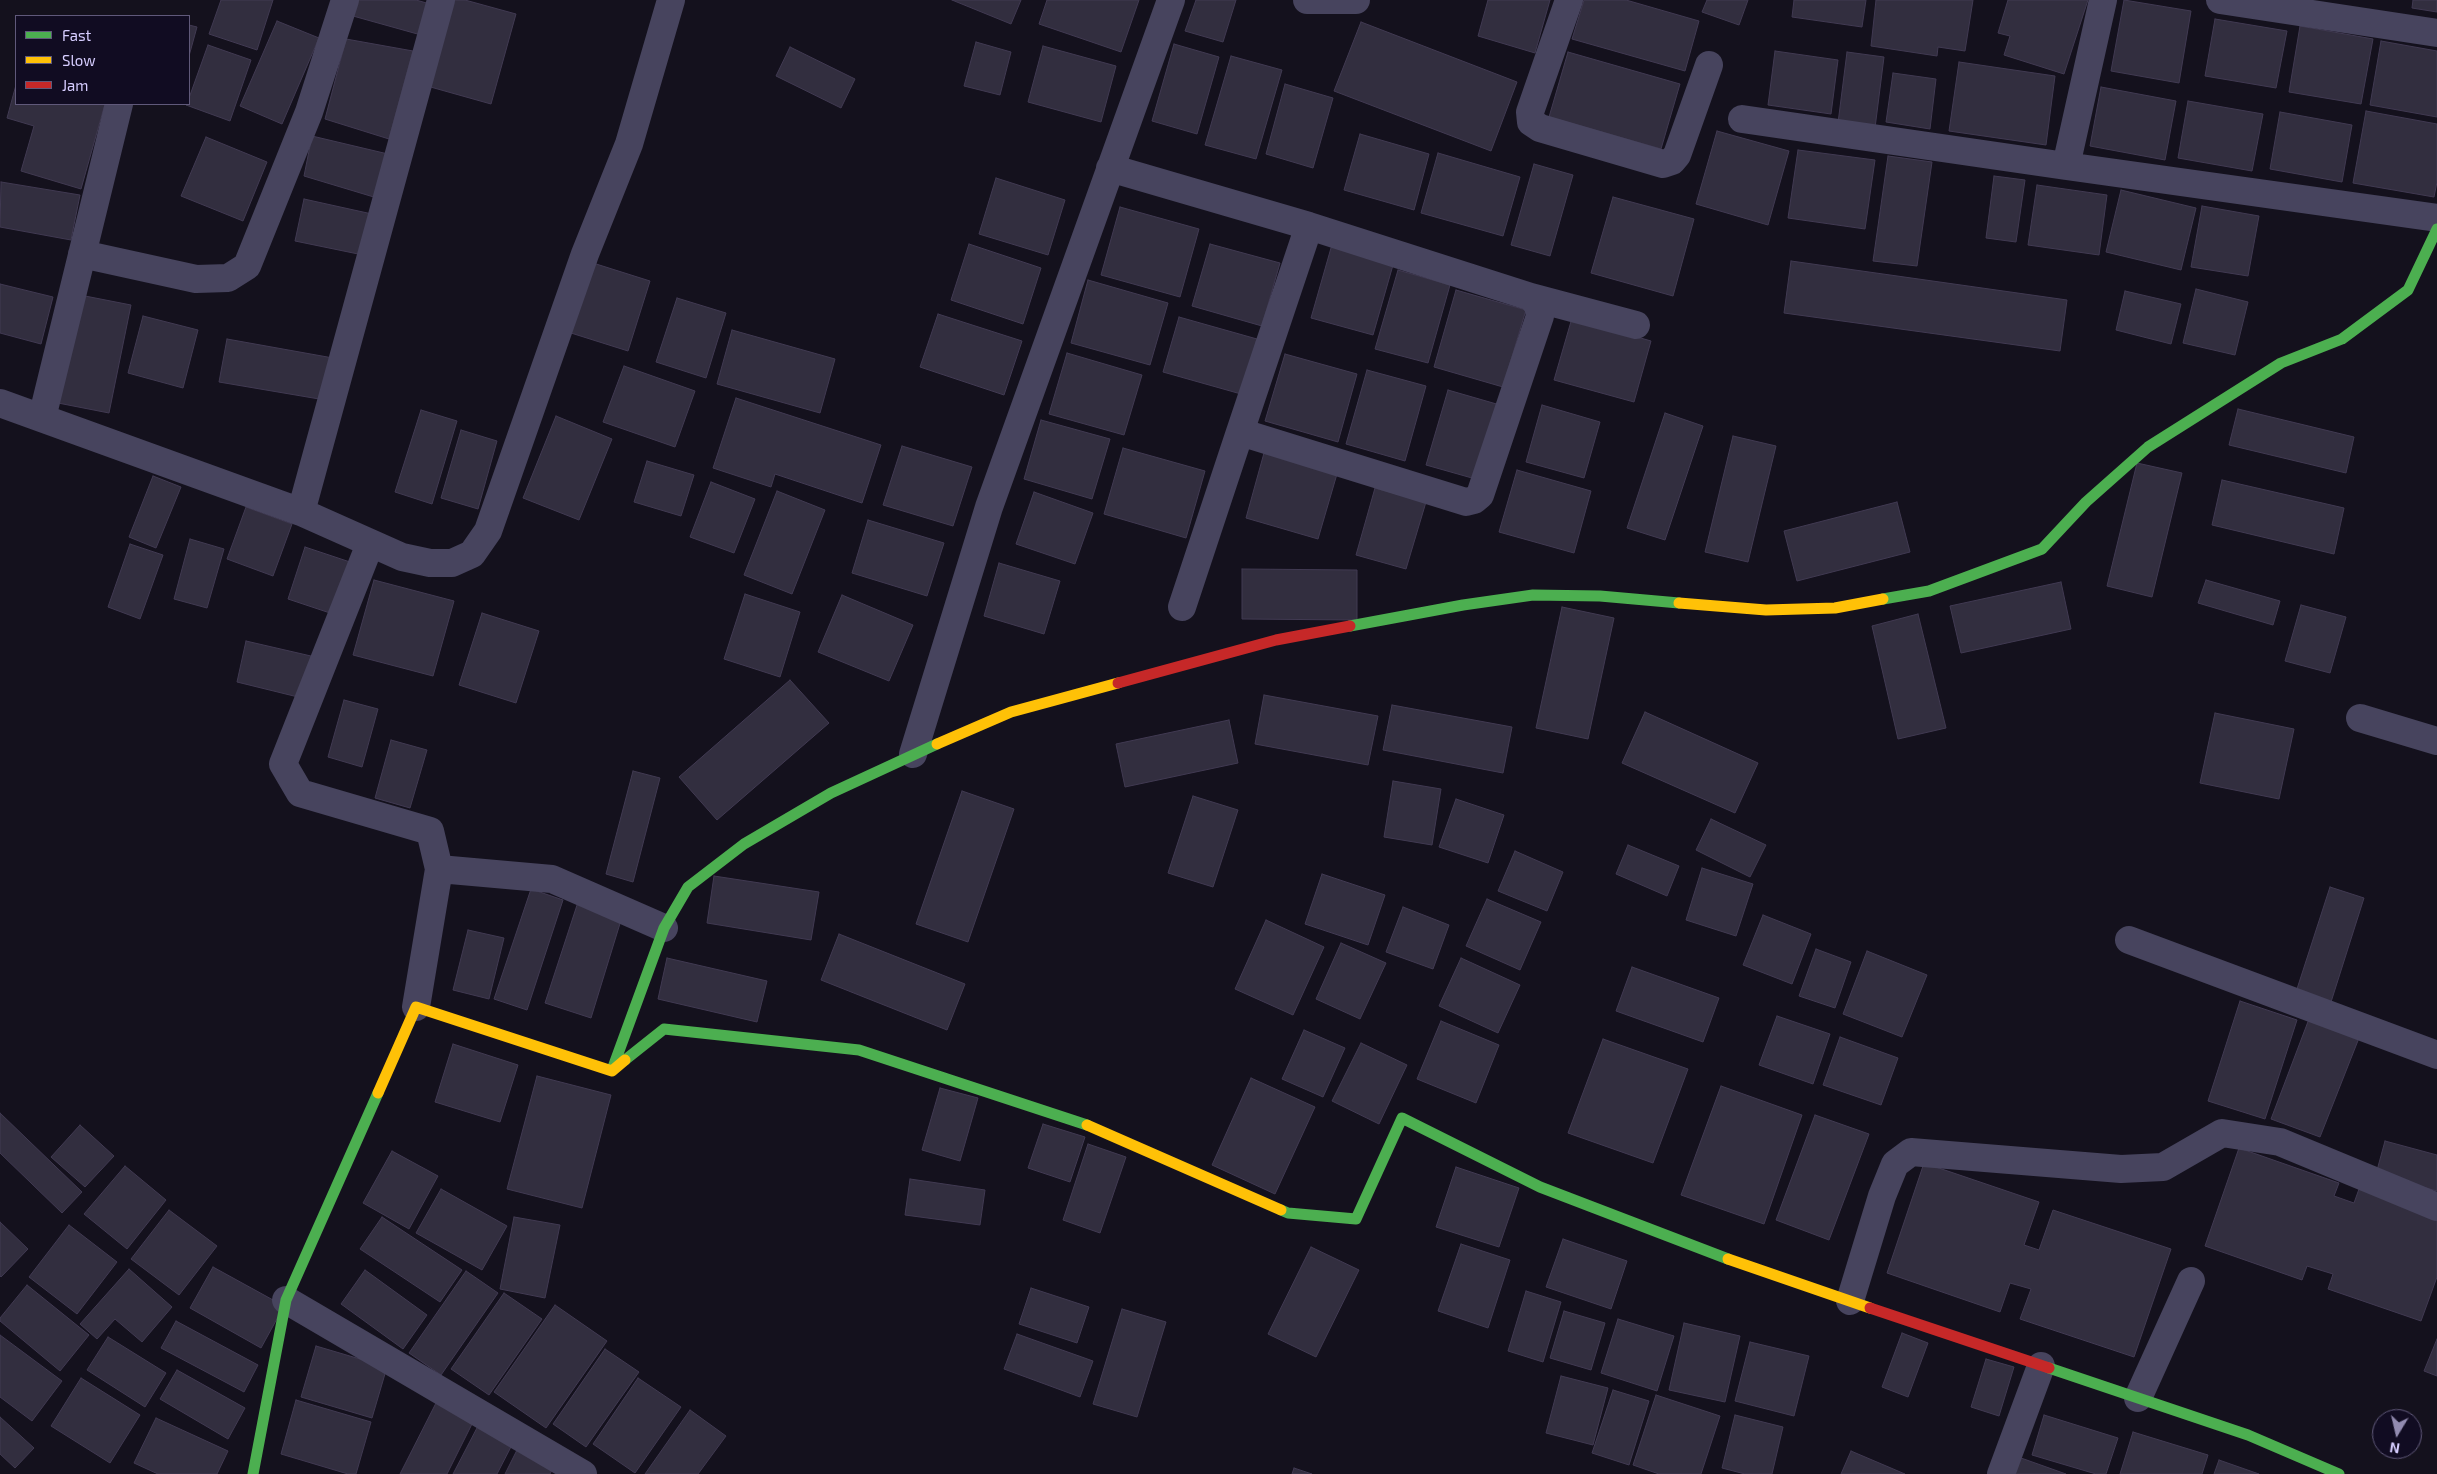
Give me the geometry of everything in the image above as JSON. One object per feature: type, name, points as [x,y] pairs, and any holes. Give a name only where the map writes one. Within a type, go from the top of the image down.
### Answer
[{"type":"street","points":[[82,254],[196,279],[228,278],[247,266],[309,112],[345,0]]},
{"type":"street","points":[[301,512],[441,0]]},
{"type":"street","points":[[0,403],[301,512],[402,557],[430,563],[452,563],[472,554],[488,530],[585,254],[628,144],[671,0]]},
{"type":"street","points":[[913,754],[990,507],[1171,0]]},
{"type":"street","points":[[1307,0],[1356,0]]},
{"type":"street","points":[[1569,0],[1530,112],[1531,122],[1540,128],[1663,164],[1672,161],[1677,155],[1709,65]]},
{"type":"street","points":[[2066,166],[2103,0]]},
{"type":"street","points":[[2220,0],[2437,33]]},
{"type":"street","points":[[42,418],[119,105]]},
{"type":"street","points":[[1742,119],[2437,218]]},
{"type":"street","points":[[1110,168],[1309,226],[1531,297],[1636,325]]},
{"type":"street","points":[[1182,607],[1309,226]]},
{"type":"street","points":[[612,1072],[664,928],[688,888],[744,844],[831,793],[913,754],[1011,712],[1266,642],[1463,605],[1543,595],[1600,596],[1766,610],[1835,608],[1929,591],[2042,549],[2086,502],[2148,447],[2281,363],[2342,339],[2408,290],[2437,230]]},
{"type":"street","points":[[1240,432],[1466,502],[1474,500],[1480,496],[1540,316],[1538,305],[1531,297]]},
{"type":"street","points":[[253,1474],[286,1300],[416,1007],[439,869],[430,831],[300,793],[283,764],[370,544]]},
{"type":"street","points":[[2360,718],[2437,741]]},
{"type":"street","points":[[439,869],[552,879],[664,928]]},
{"type":"street","points":[[2130,940],[2437,1055]]},
{"type":"street","points":[[416,1007],[612,1072]]},
{"type":"street","points":[[612,1072],[664,1029],[859,1050],[1084,1124],[1288,1213],[1356,1219],[1402,1118],[1540,1187],[1768,1274],[2248,1435],[2338,1474]]},
{"type":"street","points":[[1850,1302],[1882,1196],[1895,1164],[1911,1152],[2121,1169],[2163,1167],[2222,1133],[2280,1142],[2437,1207]]},
{"type":"street","points":[[2138,1398],[2191,1281]]},
{"type":"street","points":[[286,1300],[583,1474]]},
{"type":"street","points":[[2001,1474],[2041,1366]]},
{"type":"building","points":[[221,0],[273,0],[257,50],[209,34]]},
{"type":"building","points":[[357,0],[416,0],[430,4],[421,35],[353,16]]},
{"type":"building","points":[[451,0],[465,0],[516,14],[491,104],[427,86]]},
{"type":"building","points":[[952,0],[1021,0],[1011,24]]},
{"type":"building","points":[[1047,0],[1139,0],[1121,52],[1039,24]]},
{"type":"building","points":[[1196,0],[1236,0],[1223,42],[1185,31]]},
{"type":"building","points":[[1488,0],[1550,0],[1535,53],[1478,36]]},
{"type":"building","points":[[1584,0],[1626,0],[1699,21],[1685,71],[1572,39]]},
{"type":"building","points":[[1707,0],[1748,0],[1739,25],[1702,12]]},
{"type":"building","points":[[1794,0],[1866,0],[1862,27],[1792,17]]},
{"type":"building","points":[[1876,0],[1973,0],[1965,51],[1938,47],[1937,56],[1871,46]]},
{"type":"building","points":[[2008,0],[2088,0],[2064,74],[2004,55],[2010,36],[1998,33]]},
{"type":"building","points":[[2124,0],[2191,11],[2179,83],[2111,71]]},
{"type":"building","points":[[2413,0],[2437,0],[2437,12],[2412,8]]},
{"type":"building","points":[[2215,19],[2287,31],[2276,88],[2205,76]]},
{"type":"building","points":[[277,21],[319,38],[282,124],[240,106]]},
{"type":"building","points":[[1361,22],[1517,82],[1491,151],[1334,91]]},
{"type":"building","points":[[190,25],[197,27],[190,52]]},
{"type":"building","points":[[2300,26],[2373,39],[2361,104],[2289,92]]},
{"type":"building","points":[[346,39],[413,51],[389,139],[325,119]]},
{"type":"building","points":[[2381,41],[2437,51],[2437,117],[2370,105]]},
{"type":"building","points":[[976,42],[1011,52],[1000,95],[964,86]]},
{"type":"building","points":[[1174,44],[1219,57],[1197,134],[1152,121]]},
{"type":"building","points":[[208,45],[251,60],[230,121],[186,105],[190,105],[190,95]]},
{"type":"building","points":[[1043,46],[1116,66],[1101,122],[1028,102]]},
{"type":"building","points":[[790,47],[855,79],[841,108],[776,76]]},
{"type":"building","points":[[1775,51],[1838,60],[1831,114],[1768,105]]},
{"type":"building","points":[[1568,52],[1680,84],[1661,149],[1549,117]]},
{"type":"building","points":[[1847,52],[1884,57],[1875,128],[1838,123]]},
{"type":"building","points":[[1231,56],[1282,70],[1256,159],[1205,145]]},
{"type":"building","points":[[1959,62],[2055,76],[2046,145],[1949,131]]},
{"type":"building","points":[[1893,73],[1936,79],[1930,129],[1886,122]]},
{"type":"building","points":[[1285,84],[1333,98],[1313,168],[1266,154]]},
{"type":"building","points":[[2101,87],[2176,101],[2165,160],[2090,146]]},
{"type":"building","points":[[15,89],[15,105],[105,105],[81,189],[21,171],[34,126],[7,118]]},
{"type":"building","points":[[2188,101],[2263,114],[2252,171],[2178,158]]},
{"type":"building","points":[[2366,111],[2437,124],[2437,182],[2434,197],[2353,183]]},
{"type":"building","points":[[2280,112],[2352,125],[2342,182],[2270,169]]},
{"type":"building","points":[[1717,131],[1789,151],[1768,225],[1696,204]]},
{"type":"building","points":[[1360,134],[1429,154],[1414,210],[1344,190]]},
{"type":"building","points":[[312,136],[388,154],[377,198],[304,176]]},
{"type":"building","points":[[206,137],[267,162],[243,221],[181,196]]},
{"type":"building","points":[[1798,150],[1875,160],[1865,229],[1788,218]]},
{"type":"building","points":[[1438,153],[1520,177],[1503,236],[1421,213]]},
{"type":"building","points":[[1888,156],[1932,162],[1917,266],[1873,261]]},
{"type":"building","points":[[1534,164],[1573,175],[1550,256],[1511,245]]},
{"type":"building","points":[[1994,176],[2025,180],[2016,242],[1986,238]]},
{"type":"building","points":[[996,178],[1065,200],[1048,255],[979,234]]},
{"type":"building","points":[[1,182],[80,195],[71,240],[0,227]]},
{"type":"building","points":[[2037,185],[2107,195],[2099,255],[2028,245]]},
{"type":"building","points":[[2121,190],[2196,208],[2181,270],[2106,252]]},
{"type":"building","points":[[1613,197],[1694,219],[1673,296],[1591,273]]},
{"type":"building","points":[[304,199],[372,214],[363,255],[295,241]]},
{"type":"building","points":[[2202,206],[2259,216],[2248,276],[2191,267]]},
{"type":"building","points":[[1120,207],[1199,229],[1180,297],[1101,275]]},
{"type":"building","points":[[1333,241],[1395,258],[1373,335],[1311,318]]},
{"type":"building","points":[[969,244],[1041,268],[1023,324],[951,300]]},
{"type":"building","points":[[1210,244],[1280,263],[1262,326],[1192,306]]},
{"type":"building","points":[[1791,261],[2067,300],[2060,351],[1784,313]]},
{"type":"building","points":[[593,263],[650,281],[628,351],[571,333]]},
{"type":"building","points":[[1398,270],[1450,285],[1428,363],[1375,349]]},
{"type":"building","points":[[1088,280],[1168,303],[1150,365],[1071,343]]},
{"type":"building","points":[[0,284],[53,297],[41,344],[0,333]]},
{"type":"building","points":[[2196,289],[2248,302],[2235,355],[2183,343]]},
{"type":"building","points":[[1456,290],[1526,310],[1503,387],[1434,367]]},
{"type":"building","points":[[2125,291],[2181,304],[2171,344],[2116,330]]},
{"type":"building","points":[[80,295],[131,305],[109,413],[58,403]]},
{"type":"building","points":[[677,298],[726,313],[706,378],[656,362]]},
{"type":"building","points":[[938,314],[1022,341],[1004,395],[920,367]]},
{"type":"building","points":[[143,316],[198,330],[183,388],[128,373]]},
{"type":"building","points":[[1179,317],[1257,339],[1241,394],[1163,372]]},
{"type":"building","points":[[1572,318],[1651,341],[1634,402],[1554,380]]},
{"type":"building","points":[[732,330],[835,359],[820,413],[717,384]]},
{"type":"building","points":[[227,339],[333,358],[325,400],[219,382]]},
{"type":"building","points":[[1067,353],[1142,375],[1124,435],[1049,414]]},
{"type":"building","points":[[1285,354],[1357,374],[1338,442],[1265,421]]},
{"type":"building","points":[[624,366],[695,391],[675,447],[603,422]]},
{"type":"building","points":[[1367,370],[1426,386],[1405,461],[1346,444]]},
{"type":"building","points":[[1448,390],[1500,405],[1479,480],[1426,465]]},
{"type":"building","points":[[736,398],[881,445],[862,503],[775,474],[771,487],[713,468]]},
{"type":"building","points":[[1542,405],[1600,422],[1584,478],[1526,462]]},
{"type":"building","points":[[2238,409],[2354,437],[2346,473],[2229,445]]},
{"type":"building","points":[[421,410],[457,421],[432,504],[395,492]]},
{"type":"building","points":[[1665,413],[1703,426],[1665,540],[1627,528]]},
{"type":"building","points":[[556,416],[612,439],[579,520],[523,498]]},
{"type":"building","points":[[1041,420],[1110,439],[1092,499],[1024,479]]},
{"type":"building","points":[[461,430],[497,441],[478,509],[441,498]]},
{"type":"building","points":[[1733,436],[1776,446],[1748,562],[1705,552]]},
{"type":"building","points":[[902,446],[972,467],[953,526],[883,505]]},
{"type":"building","points":[[1123,448],[1205,471],[1186,538],[1104,514]]},
{"type":"building","points":[[1264,453],[1337,474],[1318,539],[1246,518]]},
{"type":"building","points":[[647,461],[694,475],[681,516],[634,502]]},
{"type":"building","points":[[2137,463],[2182,473],[2152,597],[2107,586]]},
{"type":"building","points":[[1517,470],[1591,491],[1574,553],[1499,532]]},
{"type":"building","points":[[153,476],[181,487],[156,548],[129,537]]},
{"type":"building","points":[[2222,480],[2344,508],[2334,554],[2212,525]]},
{"type":"building","points":[[711,482],[755,499],[734,553],[690,537]]},
{"type":"building","points":[[1375,488],[1426,502],[1406,569],[1356,555]]},
{"type":"building","points":[[777,491],[825,510],[792,594],[744,575]]},
{"type":"building","points":[[1034,492],[1093,513],[1075,564],[1016,544]]},
{"type":"building","points":[[1897,502],[1910,552],[1797,581],[1784,531]]},
{"type":"building","points":[[246,507],[292,524],[273,576],[227,559]]},
{"type":"building","points":[[868,520],[944,543],[927,596],[852,573]]},
{"type":"building","points":[[190,539],[224,549],[207,608],[174,599]]},
{"type":"building","points":[[130,544],[163,555],[140,619],[108,607]]},
{"type":"building","points":[[305,547],[353,563],[336,615],[288,599]]},
{"type":"building","points":[[999,563],[1060,581],[1044,634],[984,616]]},
{"type":"building","points":[[1242,569],[1357,570],[1357,620],[1242,619]]},
{"type":"building","points":[[374,580],[454,601],[433,676],[353,655]]},
{"type":"building","points":[[2206,580],[2280,601],[2273,625],[2198,603]]},
{"type":"building","points":[[2061,582],[2071,629],[1961,653],[1950,606]]},
{"type":"building","points":[[745,594],[800,612],[780,677],[724,659]]},
{"type":"building","points":[[842,595],[913,625],[889,681],[818,652]]},
{"type":"building","points":[[2301,605],[2346,617],[2330,673],[2285,661]]},
{"type":"building","points":[[1562,607],[1614,618],[1588,739],[1536,728]]},
{"type":"building","points":[[482,613],[539,631],[516,703],[459,685]]},
{"type":"building","points":[[1918,614],[1946,728],[1898,739],[1872,626]]},
{"type":"building","points":[[246,641],[311,656],[302,698],[237,682]]},
{"type":"building","points":[[790,680],[829,723],[717,820],[679,777]]},
{"type":"building","points":[[1264,695],[1378,716],[1368,765],[1255,744]]},
{"type":"building","points":[[344,700],[378,709],[362,767],[328,757]]},
{"type":"building","points":[[1392,705],[1512,727],[1503,773],[1383,750]]},
{"type":"building","points":[[1645,712],[1758,763],[1735,813],[1622,763]]},
{"type":"building","points":[[2215,713],[2294,729],[2279,799],[2200,783]]},
{"type":"building","points":[[1229,720],[1238,763],[1125,787],[1116,744]]},
{"type":"building","points":[[391,740],[427,750],[410,808],[375,798]]},
{"type":"building","points":[[633,771],[660,778],[633,882],[606,874]]},
{"type":"building","points":[[1393,781],[1441,789],[1432,845],[1384,837]]},
{"type":"building","points":[[962,791],[1014,809],[968,942],[916,924]]},
{"type":"building","points":[[1193,796],[1238,810],[1213,887],[1168,873]]},
{"type":"building","points":[[1456,799],[1504,815],[1488,863],[1439,847]]},
{"type":"building","points":[[1711,819],[1766,845],[1750,877],[1696,850]]},
{"type":"building","points":[[1628,845],[1679,866],[1667,896],[1616,874]]},
{"type":"building","points":[[1515,851],[1563,872],[1547,911],[1498,891]]},
{"type":"building","points":[[1702,868],[1753,884],[1736,936],[1686,920]]},
{"type":"building","points":[[1322,874],[1385,895],[1368,945],[1305,924]]},
{"type":"building","points":[[714,876],[819,892],[811,940],[707,923]]},
{"type":"building","points":[[2330,887],[2364,898],[2331,1002],[2296,992]]},
{"type":"building","points":[[531,889],[563,900],[527,1010],[494,999]]},
{"type":"building","points":[[579,899],[622,917],[591,1018],[545,1003]]},
{"type":"building","points":[[1487,899],[1541,922],[1520,970],[1466,946]]},
{"type":"building","points":[[1403,907],[1449,925],[1433,969],[1386,952]]},
{"type":"building","points":[[1763,915],[1811,934],[1792,984],[1743,965]]},
{"type":"building","points":[[1266,920],[1324,947],[1293,1015],[1235,989]]},
{"type":"building","points":[[468,930],[504,938],[489,999],[453,990]]},
{"type":"building","points":[[839,934],[965,984],[947,1030],[821,980]]},
{"type":"building","points":[[1341,943],[1386,963],[1360,1019],[1316,999]]},
{"type":"building","points":[[1816,949],[1851,962],[1835,1008],[1799,996]]},
{"type":"building","points":[[1867,951],[1927,975],[1902,1037],[1843,1014]]},
{"type":"building","points":[[667,958],[767,981],[757,1022],[658,999]]},
{"type":"building","points":[[1461,958],[1520,985],[1498,1033],[1439,1006]]},
{"type":"building","points":[[1632,967],[1719,998],[1703,1042],[1616,1011]]},
{"type":"building","points":[[2240,1001],[2297,1020],[2265,1119],[2208,1101]]},
{"type":"building","points":[[1777,1016],[1830,1034],[1813,1084],[1759,1065]]},
{"type":"building","points":[[2309,1019],[2359,1038],[2320,1137],[2271,1119]]},
{"type":"building","points":[[1441,1021],[1499,1045],[1476,1103],[1417,1079]]},
{"type":"building","points":[[1304,1030],[1345,1048],[1323,1097],[1282,1079]]},
{"type":"building","points":[[1840,1037],[1898,1058],[1881,1105],[1823,1085]]},
{"type":"building","points":[[1603,1039],[1688,1069],[1653,1163],[1568,1133]]},
{"type":"building","points":[[1361,1043],[1407,1065],[1379,1124],[1332,1101]]},
{"type":"building","points":[[453,1044],[518,1065],[500,1122],[435,1102]]},
{"type":"building","points":[[537,1076],[611,1095],[582,1208],[507,1189]]},
{"type":"building","points":[[1251,1078],[1315,1107],[1275,1194],[1212,1165]]},
{"type":"building","points":[[1721,1086],[1802,1115],[1764,1224],[1681,1195]]},
{"type":"building","points":[[940,1088],[978,1098],[960,1161],[922,1150]]},
{"type":"building","points":[[0,1113],[82,1192],[62,1213],[0,1153]]},
{"type":"building","points":[[1815,1115],[1869,1134],[1829,1240],[1776,1220]]},
{"type":"building","points":[[1043,1124],[1085,1137],[1070,1182],[1028,1168]]},
{"type":"building","points":[[80,1125],[114,1156],[85,1187],[51,1157]]},
{"type":"building","points":[[2385,1141],[2437,1155],[2437,1191],[2376,1174]]},
{"type":"building","points":[[1088,1144],[1126,1157],[1100,1233],[1063,1220]]},
{"type":"building","points":[[2239,1148],[2339,1183],[2334,1196],[2354,1203],[2359,1189],[2437,1216],[2437,1277],[2421,1321],[2328,1289],[2333,1274],[2307,1266],[2302,1280],[2205,1246]]},
{"type":"building","points":[[392,1151],[438,1176],[409,1229],[363,1203]]},
{"type":"building","points":[[1924,1163],[2039,1202],[2024,1245],[2039,1250],[2053,1210],[2171,1249],[2134,1357],[2020,1319],[2031,1289],[2010,1283],[2000,1312],[1887,1273]]},
{"type":"building","points":[[125,1166],[166,1200],[127,1249],[84,1214]]},
{"type":"building","points":[[1456,1167],[1519,1188],[1499,1247],[1436,1227]]},
{"type":"building","points":[[910,1179],[985,1190],[980,1225],[905,1215]]},
{"type":"building","points":[[441,1189],[507,1226],[482,1270],[416,1233]]},
{"type":"building","points":[[169,1210],[217,1246],[179,1295],[131,1259]]},
{"type":"building","points":[[382,1217],[462,1270],[440,1302],[360,1249]]},
{"type":"building","points":[[514,1217],[560,1225],[545,1298],[500,1289]]},
{"type":"building","points":[[0,1222],[28,1249],[1,1277],[0,1276]]},
{"type":"building","points":[[69,1225],[117,1262],[77,1314],[29,1277]]},
{"type":"building","points":[[1563,1239],[1627,1261],[1611,1309],[1546,1287]]},
{"type":"building","points":[[1461,1244],[1510,1260],[1488,1328],[1438,1311]]},
{"type":"building","points":[[1311,1247],[1359,1270],[1316,1357],[1268,1334]]},
{"type":"building","points":[[213,1267],[284,1306],[261,1348],[190,1308]]},
{"type":"building","points":[[129,1269],[172,1307],[142,1342],[115,1319],[97,1339],[80,1324]]},
{"type":"building","points":[[365,1270],[427,1315],[403,1349],[341,1304]]},
{"type":"building","points":[[466,1271],[498,1293],[441,1375],[409,1353]]},
{"type":"building","points":[[27,1285],[89,1335],[60,1371],[0,1321],[0,1318]]},
{"type":"building","points":[[1031,1288],[1089,1307],[1077,1343],[1019,1324]]},
{"type":"building","points":[[1526,1291],[1561,1302],[1543,1362],[1508,1351]]},
{"type":"building","points":[[504,1293],[542,1319],[489,1395],[451,1369]]},
{"type":"building","points":[[555,1305],[607,1341],[546,1428],[494,1392]]},
{"type":"building","points":[[1122,1309],[1166,1322],[1137,1417],[1093,1404]]},
{"type":"building","points":[[1564,1311],[1605,1323],[1591,1370],[1550,1358]]},
{"type":"building","points":[[1618,1319],[1674,1336],[1657,1391],[1601,1373]]},
{"type":"building","points":[[176,1321],[258,1365],[244,1392],[161,1348]]},
{"type":"building","points":[[1684,1323],[1740,1336],[1725,1402],[1669,1390]]},
{"type":"building","points":[[1902,1333],[1928,1343],[1908,1397],[1882,1387]]},
{"type":"building","points":[[1017,1334],[1093,1361],[1080,1397],[1004,1369]]},
{"type":"building","points":[[0,1335],[62,1381],[32,1421],[0,1397]]},
{"type":"building","points":[[108,1337],[166,1373],[145,1407],[87,1370]]},
{"type":"building","points":[[2437,1339],[2437,1376],[2424,1371]]},
{"type":"building","points":[[1750,1342],[1809,1356],[1794,1416],[1735,1401]]},
{"type":"building","points":[[316,1346],[387,1367],[372,1418],[301,1397]]},
{"type":"building","points":[[605,1349],[639,1372],[586,1447],[553,1424]]},
{"type":"building","points":[[1986,1359],[2014,1367],[1999,1416],[1971,1407]]},
{"type":"building","points":[[177,1370],[245,1408],[228,1439],[160,1399]]},
{"type":"building","points":[[1561,1376],[1608,1388],[1593,1445],[1546,1433]]},
{"type":"building","points":[[81,1378],[140,1415],[110,1463],[51,1426]]},
{"type":"building","points":[[638,1378],[681,1407],[635,1473],[593,1444]]},
{"type":"building","points":[[1613,1390],[1649,1401],[1629,1465],[1592,1453]]},
{"type":"building","points":[[1656,1395],[1720,1416],[1701,1474],[1659,1474],[1633,1465]]},
{"type":"building","points":[[296,1400],[371,1422],[356,1474],[348,1474],[281,1454]]},
{"type":"building","points":[[436,1403],[473,1422],[447,1474],[400,1474]]},
{"type":"building","points":[[690,1410],[726,1436],[698,1474],[645,1474]]},
{"type":"building","points":[[1735,1415],[1783,1427],[1772,1474],[1745,1474],[1722,1468]]},
{"type":"building","points":[[2044,1415],[2118,1438],[2106,1474],[2096,1474],[2032,1455]]},
{"type":"building","points":[[0,1417],[34,1448],[15,1468],[0,1454]]},
{"type":"building","points":[[156,1418],[228,1451],[217,1474],[158,1474],[134,1463]]},
{"type":"building","points":[[479,1424],[514,1441],[497,1474],[453,1474]]},
{"type":"building","points":[[2133,1432],[2208,1455],[2202,1474],[2120,1474]]},
{"type":"building","points":[[518,1448],[554,1466],[550,1474],[505,1474]]},
{"type":"building","points":[[1851,1451],[1905,1474],[1841,1474]]},
{"type":"building","points":[[2021,1458],[2066,1474],[2015,1474]]},
{"type":"building","points":[[2219,1460],[2259,1474],[2214,1474]]},
{"type":"building","points":[[1294,1468],[1312,1474],[1292,1474]]},
{"type":"traffic: fast","points":[[1883,599],[1929,591],[2042,549],[2086,502],[2148,447],[2281,363],[2342,339],[2408,290],[2437,229]]},
{"type":"traffic: fast","points":[[1350,626],[1463,605],[1533,595],[1600,596],[1679,603]]},
{"type":"traffic: fast","points":[[612,1070],[664,928],[688,887],[744,844],[831,793],[937,744]]},
{"type":"traffic: fast","points":[[625,1060],[664,1029],[859,1050],[1087,1125]]},
{"type":"traffic: fast","points":[[253,1474],[286,1300],[378,1093]]},
{"type":"traffic: fast","points":[[1281,1210],[1288,1213],[1356,1219],[1402,1118],[1540,1187],[1728,1259]]},
{"type":"traffic: fast","points":[[2049,1368],[2248,1435],[2339,1474]]},
{"type":"traffic: slow","points":[[1679,603],[1766,610],[1835,608],[1883,599]]},
{"type":"traffic: slow","points":[[937,744],[1011,712],[1118,683]]},
{"type":"traffic: slow","points":[[378,1093],[416,1007],[612,1071],[625,1060]]},
{"type":"traffic: slow","points":[[1087,1125],[1281,1210]]},
{"type":"traffic: slow","points":[[1728,1259],[1870,1308]]},
{"type":"traffic: jam","points":[[1118,683],[1276,640],[1350,626]]},
{"type":"traffic: jam","points":[[1870,1308],[2049,1368]]}]
